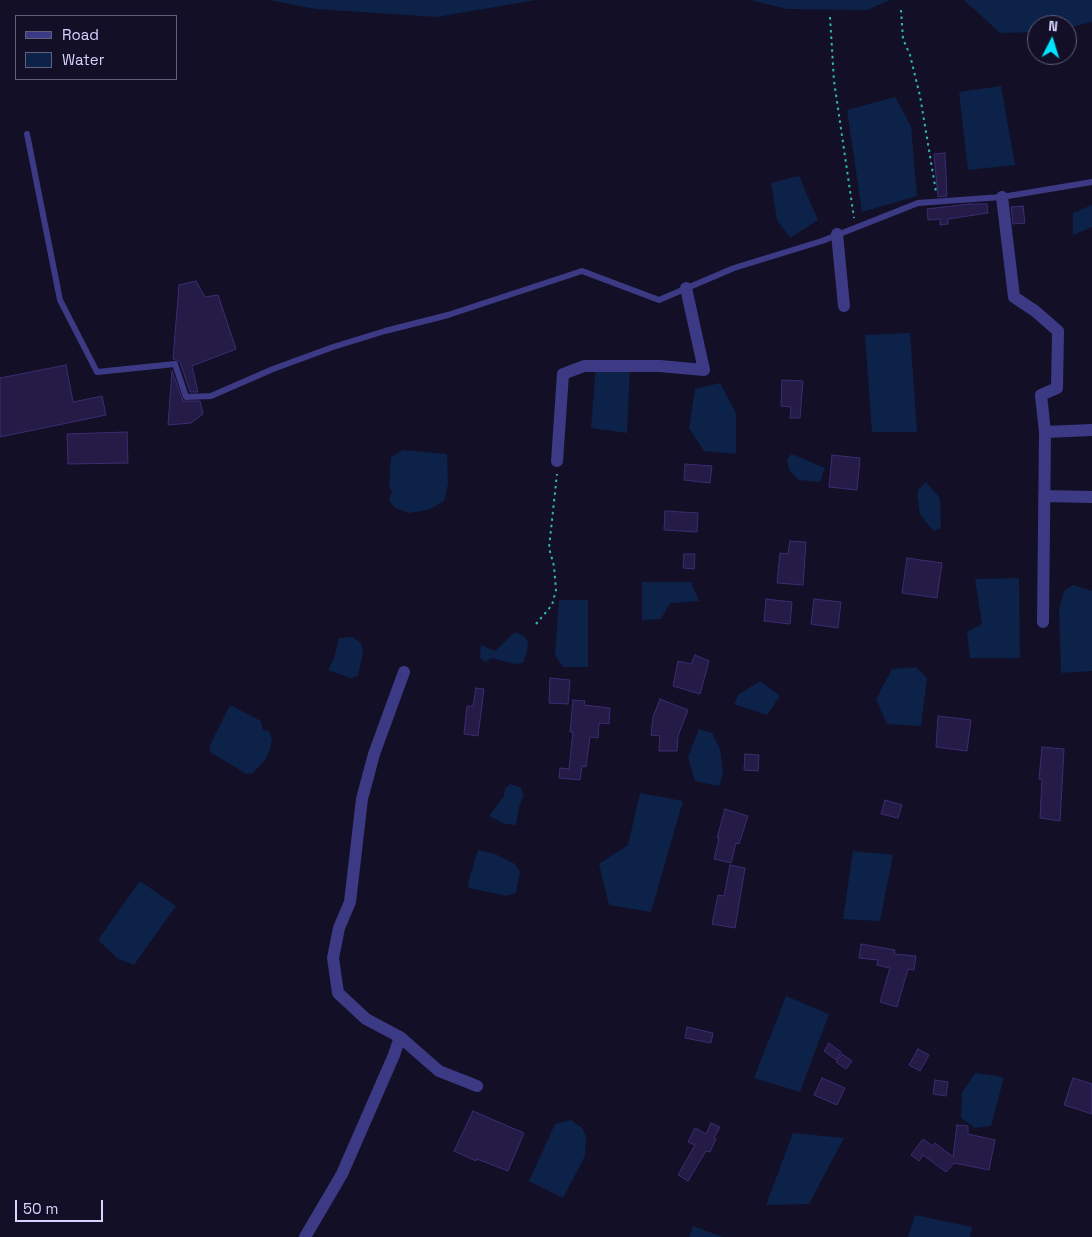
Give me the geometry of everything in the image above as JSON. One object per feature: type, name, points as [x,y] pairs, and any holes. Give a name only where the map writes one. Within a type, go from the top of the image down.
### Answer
[{"type":"street","points":[[1002,197],[1014,298],[1034,310],[1058,331],[1057,388],[1041,395],[1045,432],[1043,622]]},
{"type":"street","points":[[837,234],[844,306]]},
{"type":"street","points":[[557,461],[563,374],[584,366],[660,366],[704,370],[686,288]]},
{"type":"street","points":[[1045,432],[1092,430]]},
{"type":"street","points":[[1044,496],[1092,497]]},
{"type":"street","points":[[404,672],[374,754],[362,799],[350,902],[340,928],[333,958],[338,993],[366,1018],[400,1037],[439,1071],[477,1086]]},
{"type":"street","points":[[305,1237],[342,1174],[400,1037]]},
{"type":"lane","points":[[27,134],[60,300],[97,372],[175,364],[186,397],[211,396],[273,369],[333,348],[385,331],[448,315],[582,271],[659,300],[734,268],[837,234],[918,203],[1002,197],[1092,182]]},
{"type":"path","points":[[901,10],[903,39],[910,55],[920,96],[937,202]]},
{"type":"path","points":[[830,17],[834,81],[855,227]]},
{"type":"path","points":[[536,624],[552,605],[556,590],[554,566],[549,548],[557,461]]},
{"type":"water","points":[[269,0],[536,0],[437,17],[316,9]]},
{"type":"water","points":[[750,0],[890,0],[867,10],[787,9]]},
{"type":"water","points":[[964,0],[1092,0],[1092,22],[1077,26],[1077,15],[1027,15],[1027,32],[1000,33]]},
{"type":"water","points":[[1001,86],[1015,165],[968,170],[959,92]]},
{"type":"water","points":[[895,97],[911,126],[917,196],[862,212],[847,110]]},
{"type":"water","points":[[799,176],[818,220],[790,238],[777,220],[771,183]]},
{"type":"water","points":[[1092,205],[1092,227],[1073,235],[1073,213]]},
{"type":"water","points":[[910,333],[917,432],[872,432],[865,335]]},
{"type":"water","points":[[596,366],[630,366],[627,433],[591,428]]},
{"type":"water","points":[[720,383],[736,413],[736,454],[704,451],[689,428],[695,389]]},
{"type":"water","points":[[403,450],[447,454],[448,484],[444,501],[428,510],[409,513],[395,508],[389,500],[392,492],[389,486],[391,457]]},
{"type":"water","points":[[792,454],[825,468],[820,482],[799,480],[789,470],[787,459]]},
{"type":"water","points":[[926,482],[940,498],[941,528],[933,531],[920,514],[917,496],[918,490]]},
{"type":"water","points":[[1019,578],[1020,658],[970,658],[967,632],[982,624],[975,579]]},
{"type":"water","points":[[642,582],[691,582],[699,601],[670,603],[661,619],[642,620]]},
{"type":"water","points":[[1073,585],[1092,591],[1092,671],[1061,673],[1059,610],[1064,591]]},
{"type":"water","points":[[559,600],[588,600],[588,667],[563,667],[555,655]]},
{"type":"water","points":[[515,632],[524,636],[528,641],[523,663],[514,664],[492,658],[485,662],[480,657],[481,645],[495,651]]},
{"type":"water","points":[[352,637],[361,643],[363,652],[358,676],[350,678],[328,670],[334,658],[339,638]]},
{"type":"water","points":[[916,667],[927,678],[921,726],[887,724],[876,699],[892,669]]},
{"type":"water","points":[[760,681],[780,696],[767,715],[734,704],[739,694]]},
{"type":"water","points":[[230,705],[261,721],[263,730],[269,731],[272,740],[270,749],[266,759],[253,773],[246,774],[210,752],[210,745]]},
{"type":"water","points":[[699,729],[712,733],[720,749],[723,774],[719,786],[695,781],[688,757]]},
{"type":"water","points":[[510,784],[520,787],[524,795],[519,807],[516,825],[505,824],[489,816],[504,796],[505,788]]},
{"type":"water","points":[[640,793],[683,801],[651,912],[609,905],[599,864],[628,845]]},
{"type":"water","points":[[478,850],[495,854],[515,864],[520,872],[516,893],[507,896],[469,888],[468,883]]},
{"type":"water","points":[[853,851],[893,855],[880,921],[843,919]]},
{"type":"water","points":[[140,881],[176,906],[134,965],[117,958],[98,940]]},
{"type":"water","points":[[786,996],[829,1014],[800,1092],[754,1078]]},
{"type":"water","points":[[975,1073],[1004,1077],[991,1126],[975,1128],[961,1118],[962,1093]]},
{"type":"water","points":[[571,1120],[582,1128],[586,1136],[585,1156],[563,1198],[529,1181],[555,1124]]},
{"type":"water","points":[[793,1133],[844,1138],[809,1204],[766,1205]]},
{"type":"water","points":[[915,1215],[972,1227],[970,1237],[908,1237]]},
{"type":"water","points":[[693,1226],[723,1237],[689,1237]]},
{"type":"building","points":[[945,153],[947,196],[938,197],[934,154]]},
{"type":"building","points":[[987,204],[988,213],[948,219],[948,224],[940,225],[940,219],[928,220],[927,209]]},
{"type":"building","points":[[1023,206],[1025,223],[1013,224],[1011,207]]},
{"type":"building","points":[[196,281],[205,297],[218,295],[236,349],[192,366],[198,392],[190,392],[180,362],[173,359],[179,285]]},
{"type":"building","points":[[66,365],[73,402],[102,396],[106,415],[0,437],[0,378]]},
{"type":"building","points":[[172,371],[183,401],[200,401],[203,414],[191,423],[168,425]]},
{"type":"building","points":[[782,380],[803,381],[800,418],[790,418],[791,407],[781,406]]},
{"type":"building","points":[[127,432],[128,463],[68,464],[67,434]]},
{"type":"building","points":[[832,455],[860,458],[857,490],[829,487]]},
{"type":"building","points":[[685,464],[712,466],[710,483],[684,480]]},
{"type":"building","points":[[665,511],[698,513],[697,532],[664,530]]},
{"type":"building","points":[[790,541],[806,542],[803,585],[777,583],[780,553],[788,554]]},
{"type":"building","points":[[684,554],[695,554],[694,569],[683,568]]},
{"type":"building","points":[[907,558],[942,563],[937,598],[902,593]]},
{"type":"building","points":[[766,599],[792,602],[790,624],[764,621]]},
{"type":"building","points":[[814,599],[841,602],[838,628],[811,624]]},
{"type":"building","points":[[695,655],[709,661],[700,694],[673,686],[678,661],[691,664]]},
{"type":"building","points":[[550,678],[570,680],[568,704],[549,703]]},
{"type":"building","points":[[476,688],[484,689],[478,736],[464,734],[467,706],[473,706]]},
{"type":"building","points":[[660,699],[688,710],[678,736],[677,751],[659,751],[660,736],[651,735],[653,717]]},
{"type":"building","points":[[573,700],[585,701],[584,705],[610,708],[609,724],[599,723],[598,738],[590,737],[586,767],[582,766],[580,780],[559,778],[560,768],[569,769],[573,732],[570,732]]},
{"type":"building","points":[[938,716],[971,720],[967,751],[936,747]]},
{"type":"building","points":[[1042,747],[1064,749],[1060,821],[1040,818],[1042,779],[1039,779]]},
{"type":"building","points":[[745,754],[759,755],[758,771],[744,770]]},
{"type":"building","points":[[885,800],[902,805],[898,818],[881,814]]},
{"type":"building","points":[[725,809],[748,816],[739,844],[736,843],[731,863],[714,859],[719,838],[717,838]]},
{"type":"building","points":[[730,865],[745,868],[735,928],[712,924],[718,895],[724,896]]},
{"type":"building","points":[[861,944],[895,950],[894,954],[916,956],[914,970],[908,969],[897,1007],[880,1002],[890,968],[877,965],[878,960],[859,958]]},
{"type":"building","points":[[687,1027],[713,1033],[711,1043],[685,1038]]},
{"type":"building","points":[[829,1043],[841,1052],[836,1060],[824,1051]]},
{"type":"building","points":[[918,1049],[929,1055],[920,1071],[909,1065]]},
{"type":"building","points":[[842,1054],[852,1061],[846,1069],[836,1062]]},
{"type":"building","points":[[822,1078],[845,1088],[837,1105],[814,1095]]},
{"type":"building","points":[[1073,1078],[1092,1084],[1092,1114],[1064,1105]]},
{"type":"building","points":[[935,1080],[948,1082],[946,1096],[933,1094]]},
{"type":"building","points":[[473,1111],[524,1133],[508,1171],[477,1159],[476,1161],[454,1151]]},
{"type":"building","points":[[711,1123],[720,1127],[714,1138],[716,1139],[710,1152],[706,1151],[688,1181],[678,1175],[695,1145],[688,1142],[695,1128],[706,1134]]},
{"type":"building","points":[[957,1125],[968,1126],[968,1134],[995,1140],[989,1170],[954,1163],[946,1172],[923,1155],[919,1161],[911,1155],[923,1139],[933,1146],[935,1143],[953,1157]]}]
